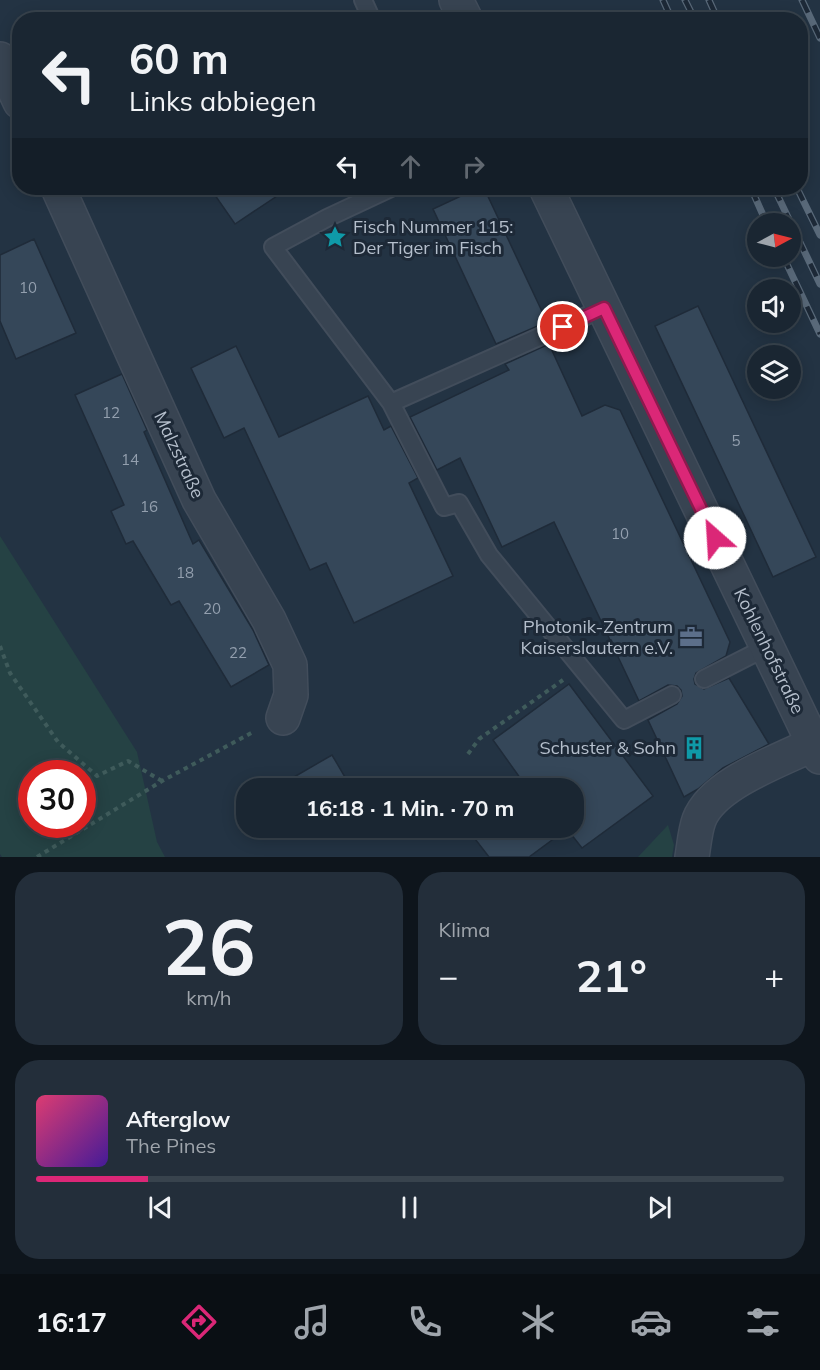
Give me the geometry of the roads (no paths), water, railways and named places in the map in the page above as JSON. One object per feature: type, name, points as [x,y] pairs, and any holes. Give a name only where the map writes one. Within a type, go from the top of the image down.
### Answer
[{"type":"street","points":[[0,59],[12,85]]},
{"type":"street","name":"Malzstraße","points":[[61,195],[199,500],[268,620],[290,665],[291,695],[283,718]]},
{"type":"street","name":"Kohlenhofstraße","points":[[549,195],[817,751]]},
{"type":"street","points":[[692,857],[699,821],[715,797],[742,779],[817,751]]},
{"type":"lane","points":[[376,195],[273,247],[391,404],[444,507],[459,503],[489,555],[624,720],[672,695]]},
{"type":"lane","points":[[391,404],[604,308]]},
{"type":"lane","points":[[704,679],[767,647]]},
{"type":"railway","points":[[663,0],[668,12]]},
{"type":"railway","points":[[685,0],[691,12]]},
{"type":"railway","points":[[709,0],[714,12]]},
{"type":"railway","points":[[802,0],[808,12]]},
{"type":"railway","points":[[808,13],[820,38]]},
{"type":"railway","points":[[754,195],[762,213]]},
{"type":"railway","points":[[777,195],[820,284]]},
{"type":"railway","points":[[800,195],[820,235]]},
{"type":"railway","points":[[788,267],[820,334]]},
{"type":"place","name":"Fisch Nummer 115: Der Tiger im Fisch","points":[[335,237]]},
{"type":"place","name":"Photonik-Zentrum Kaiserslautern e.V.","points":[[691,637]]},
{"type":"place","name":"Schuster & Sohn","points":[[694,748]]}]
